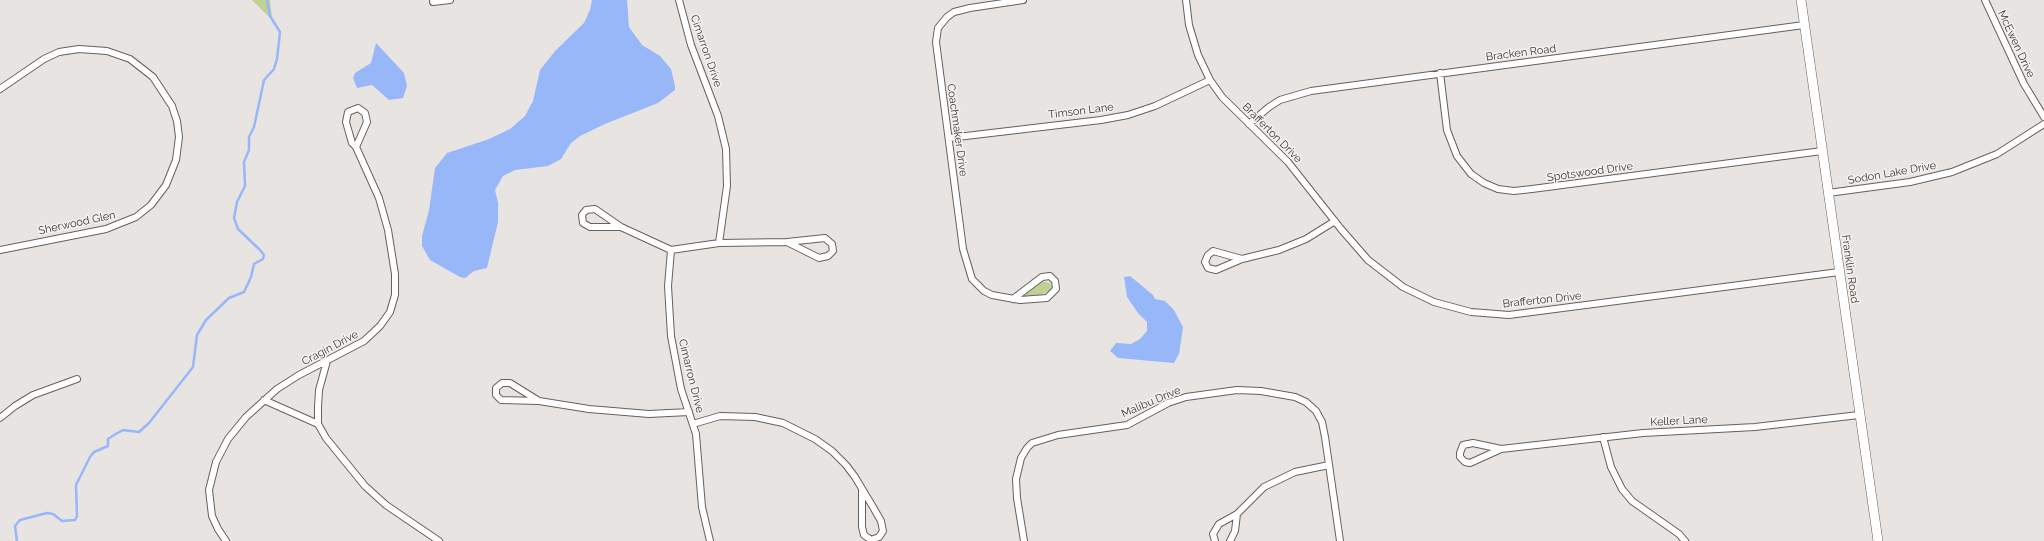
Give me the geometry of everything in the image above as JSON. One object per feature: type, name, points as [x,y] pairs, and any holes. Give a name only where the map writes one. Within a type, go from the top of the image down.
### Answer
[{"type":"street","points":[[433,2],[450,0]]},
{"type":"street","name":"Cimarron Drive","points":[[679,0],[691,45],[718,116],[726,149],[727,186],[719,243]]},
{"type":"street","name":"Coachmaker Drive","points":[[1013,299],[1042,277],[1050,276],[1055,281],[1056,288],[1047,298],[1030,300],[1013,299],[1000,298],[984,291],[972,279],[968,270],[963,249],[936,50],[938,28],[947,17],[962,9],[1023,0]]},
{"type":"street","name":"Brafferton Drive","points":[[1186,0],[1192,38],[1198,55],[1210,80],[1222,97],[1288,162],[1368,260],[1403,287],[1441,304],[1483,314],[1508,315],[1534,313],[1839,272]]},
{"type":"street","name":"Franklin Road","points":[[1801,0],[1878,541]]},
{"type":"street","name":"McEwen Drive","points":[[1985,0],[2024,84],[2044,117]]},
{"type":"street","name":"Bracken Road","points":[[1249,124],[1269,107],[1295,94],[1327,88],[1804,25]]},
{"type":"street","name":"Sherwood Glen","points":[[0,89],[35,64],[59,52],[79,49],[107,51],[136,63],[157,82],[172,106],[177,121],[179,137],[176,160],[166,186],[151,205],[136,217],[106,229],[0,250]]},
{"type":"street","name":"Spotswood Drive","points":[[1440,73],[1448,130],[1457,156],[1470,174],[1484,183],[1498,188],[1514,190],[1532,189],[1822,151]]},
{"type":"street","name":"Timson Lane","points":[[949,138],[1101,120],[1128,115],[1155,106],[1210,80]]},
{"type":"street","name":"Cragin Drive","points":[[226,541],[218,529],[210,508],[209,490],[212,472],[218,456],[228,439],[264,400],[287,382],[357,346],[372,335],[387,318],[395,295],[394,261],[380,198],[350,137],[346,118],[351,109],[358,108],[365,113],[367,122],[356,147]]},
{"type":"street","name":"Sodon Lake Drive","points":[[1828,193],[1910,182],[1952,172],[1997,154],[2044,124]]},
{"type":"street","points":[[621,227],[590,227],[583,223],[582,215],[586,210],[595,209],[621,227],[671,250],[719,243],[787,242],[825,238],[832,244],[833,252],[828,256],[818,258],[787,242]]},
{"type":"street","points":[[1242,259],[1213,251],[1208,255],[1205,262],[1208,268],[1216,270],[1242,259],[1269,253],[1295,244],[1335,221]]},
{"type":"street","name":"Cimarron Drive","points":[[671,250],[668,286],[671,336],[677,372],[698,443],[702,507],[710,541]]},
{"type":"street","points":[[318,424],[319,390],[327,361]]},
{"type":"street","points":[[0,418],[15,406],[33,395],[77,379]]},
{"type":"street","points":[[539,401],[510,383],[502,383],[496,388],[496,395],[501,400],[539,401],[590,409],[620,411],[670,414],[689,412]]},
{"type":"street","name":"Malibu Drive","points":[[1024,541],[1017,498],[1016,479],[1019,463],[1027,448],[1047,437],[1127,424],[1168,403],[1186,397],[1208,393],[1242,390],[1275,393],[1300,399],[1312,406],[1322,422],[1340,541]]},
{"type":"street","points":[[264,400],[318,424],[338,454],[364,486],[386,505],[439,541]]},
{"type":"street","points":[[693,424],[709,419],[732,415],[755,416],[783,423],[815,439],[832,451],[846,465],[862,490],[883,526],[882,534],[871,540],[862,532],[862,490]]},
{"type":"street","name":"Keller Lane","points":[[1501,450],[1468,444],[1461,448],[1460,457],[1465,462],[1470,463],[1501,450],[1603,437],[1643,433],[1754,427],[1859,415]]},
{"type":"street","points":[[1603,437],[1610,467],[1622,489],[1632,501],[1679,534],[1685,541]]},
{"type":"street","points":[[1214,541],[1213,534],[1219,524],[1237,514],[1255,495],[1278,479],[1305,469],[1329,465]]},
{"type":"street","points":[[1230,541],[1235,531],[1237,514]]},
{"type":"green space","points":[[252,0],[270,0],[272,17],[270,18]]},
{"type":"green space","points":[[1041,281],[1050,283],[1052,287],[1049,291],[1039,296],[1024,297],[1026,293]]},
{"type":"water","points":[[592,0],[627,0],[629,27],[642,45],[660,56],[671,69],[675,90],[658,103],[605,124],[580,136],[571,143],[561,159],[548,166],[515,170],[503,176],[495,190],[498,203],[498,222],[487,268],[474,271],[465,278],[460,277],[430,260],[422,246],[422,236],[429,210],[435,168],[447,153],[489,139],[510,129],[525,116],[533,101],[540,70],[555,51],[584,23],[590,10]]},
{"type":"water","points":[[376,43],[404,73],[407,86],[403,98],[389,100],[372,85],[357,88],[353,78],[355,73],[371,63]]},
{"type":"water","points":[[1130,276],[1153,295],[1155,299],[1165,301],[1174,310],[1183,327],[1179,354],[1174,363],[1118,358],[1110,351],[1116,343],[1131,344],[1140,339],[1147,331],[1147,322],[1138,313],[1127,297],[1124,277]]},
{"type":"waterway","points":[[17,541],[15,526],[20,520],[47,513],[53,514],[62,521],[75,520],[77,516],[76,485],[90,457],[94,452],[108,446],[108,439],[114,435],[123,430],[139,432],[149,423],[193,367],[197,335],[206,320],[229,298],[244,292],[251,277],[254,264],[263,259],[264,255],[238,229],[234,218],[237,202],[245,186],[244,162],[249,150],[249,137],[254,127],[264,80],[274,69],[277,59],[280,32],[270,16],[267,0]]}]
